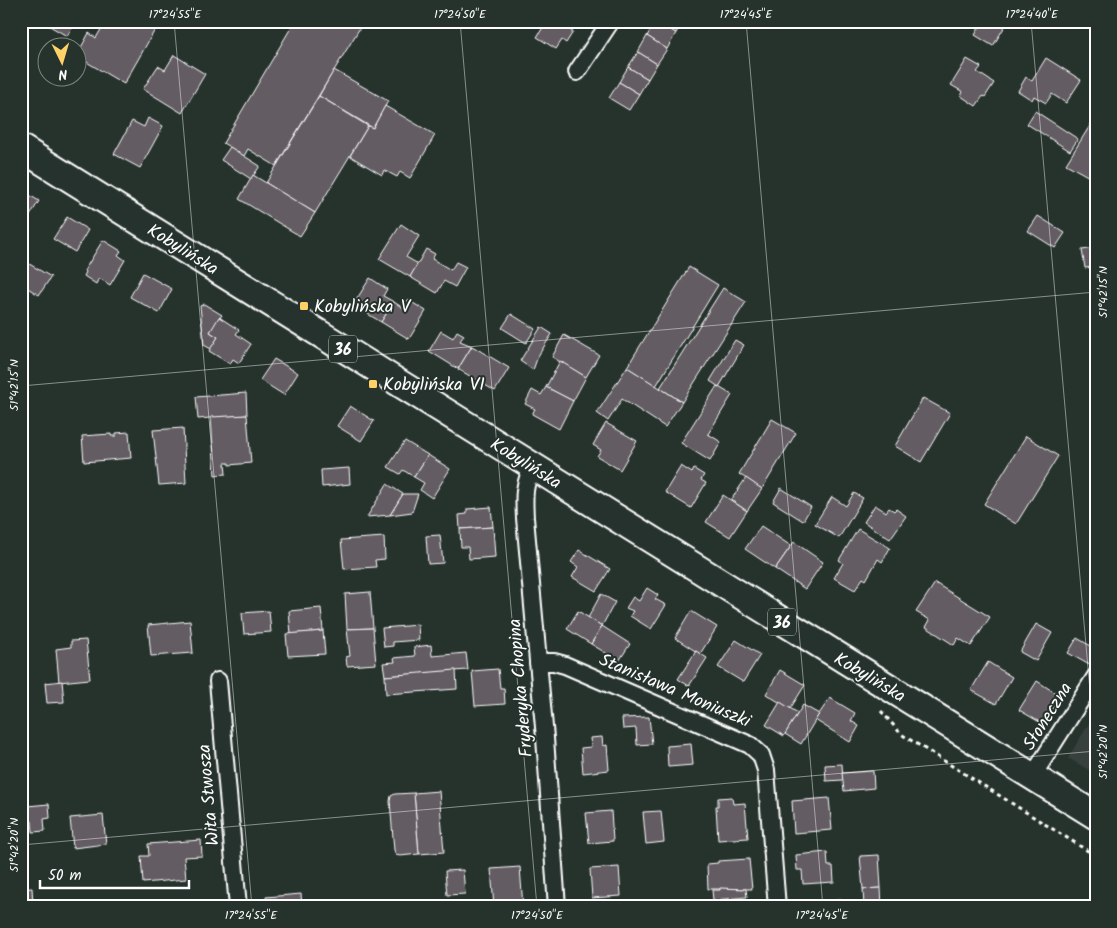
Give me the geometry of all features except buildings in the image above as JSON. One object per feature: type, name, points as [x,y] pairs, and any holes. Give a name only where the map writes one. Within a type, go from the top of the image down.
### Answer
[{"type":"main road","name":"Kobylińska","points":[[21,148],[1032,777]]},
{"type":"main road","name":"36","points":[[1032,777],[1096,816]]},
{"type":"street","points":[[577,72],[611,21]]},
{"type":"street","name":"Fryderyka Chopina","points":[[533,467],[526,478],[524,494],[557,907]]},
{"type":"street","name":"Stanisława Moniuszki","points":[[538,662],[554,662],[565,665],[750,745],[761,755],[766,770],[777,907]]},
{"type":"street","name":"Słoneczna","points":[[1032,777],[1096,676]]},
{"type":"street","name":"Wita Stwosza","points":[[218,681],[238,907]]},
{"type":"path","points":[[878,708],[893,726],[907,738],[1096,856]]},
{"type":"shaded area","points":[[1096,712],[1096,774],[1068,758]]},
{"type":"place","name":"Kobylińska V","points":[[304,306]]},
{"type":"place","name":"Kobylińska VI","points":[[373,384]]}]
